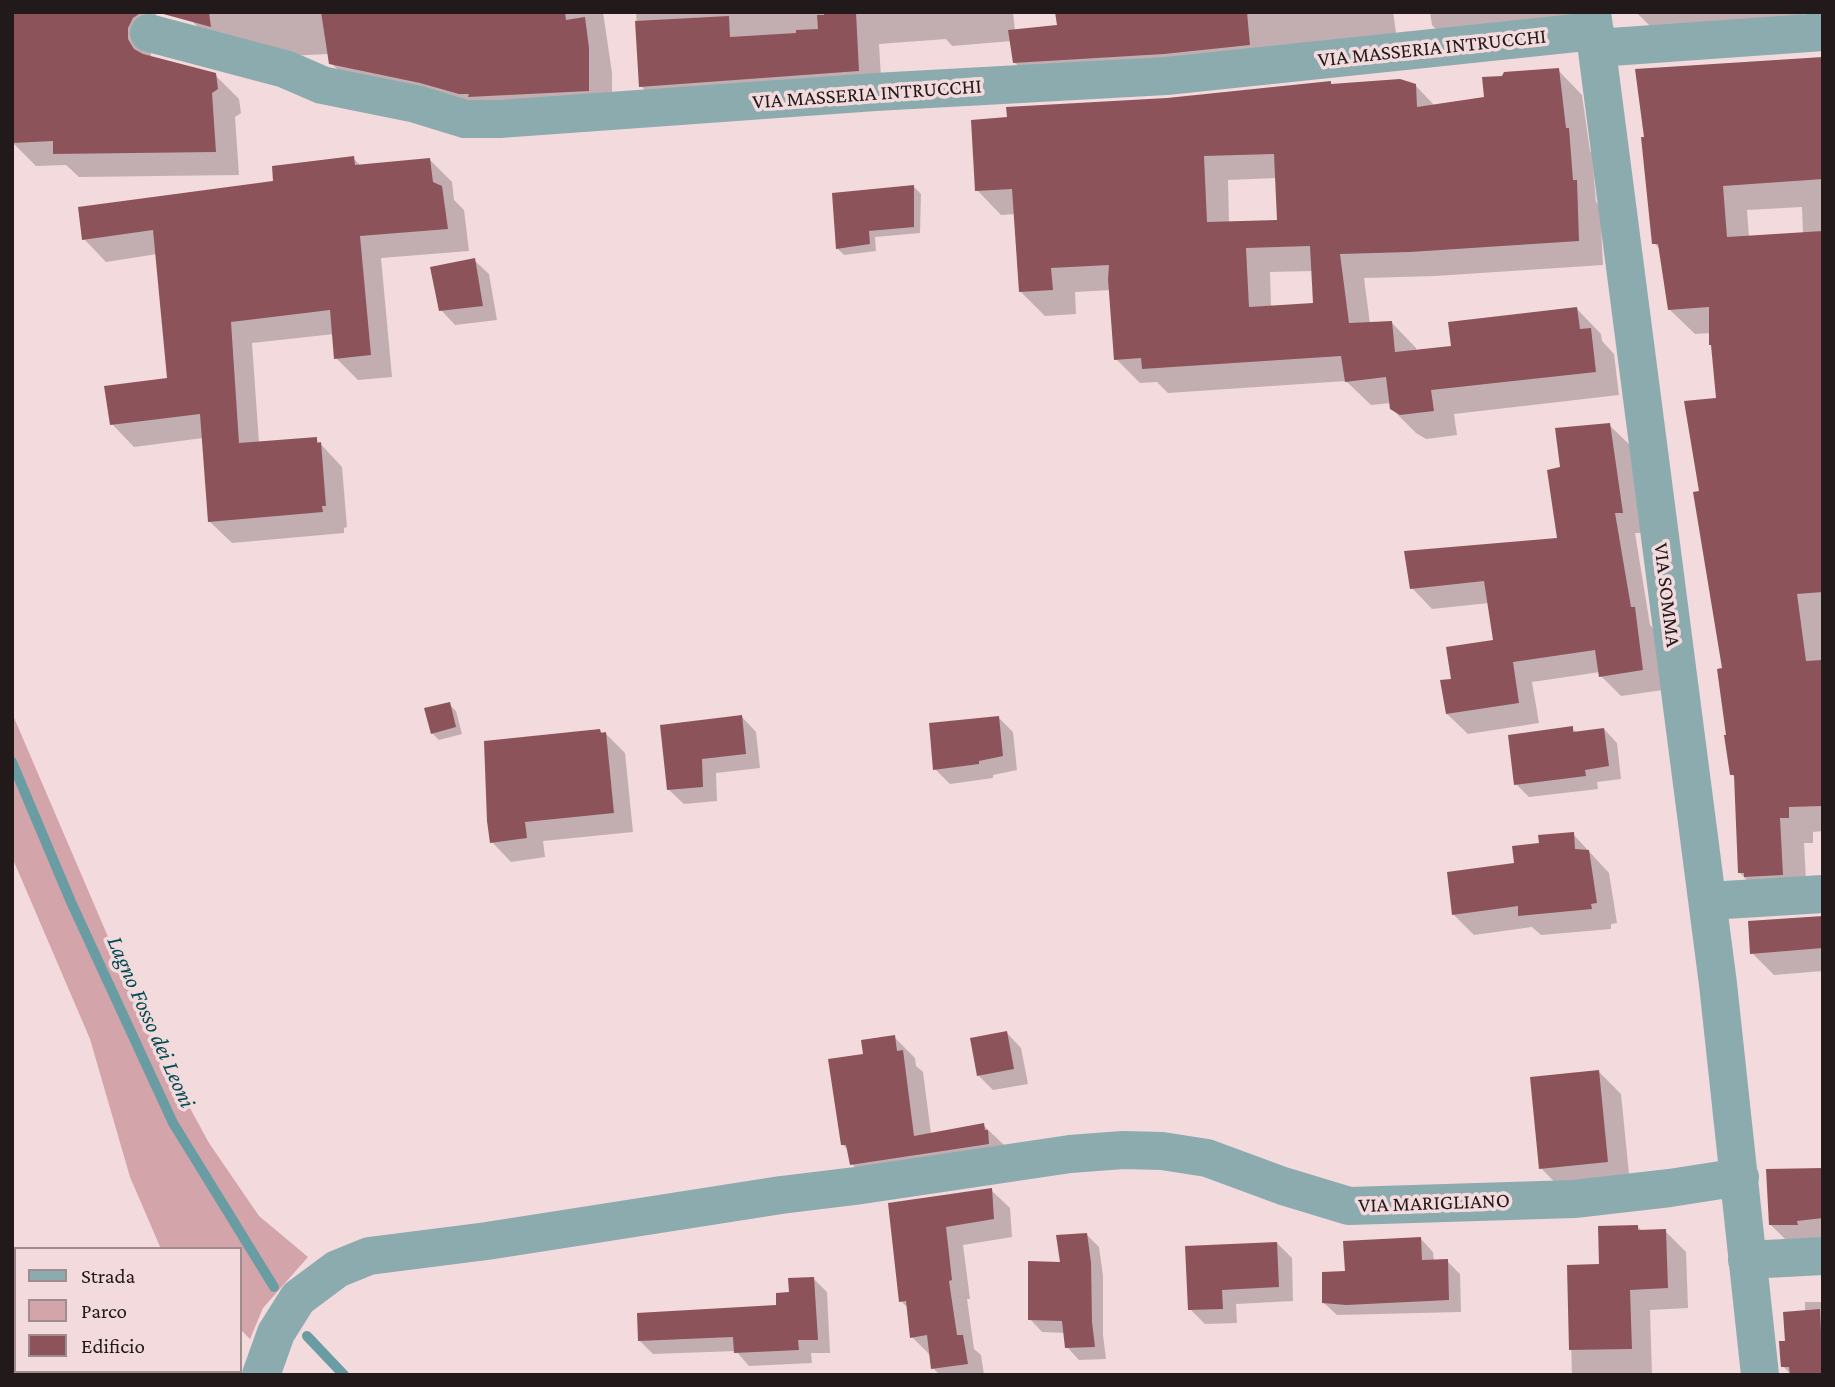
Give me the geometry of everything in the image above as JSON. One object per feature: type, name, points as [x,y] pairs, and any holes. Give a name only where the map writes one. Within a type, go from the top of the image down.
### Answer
[{"type":"street","name":"VIA MASSERIA INTRUCCHI","points":[[149,33],[285,69],[322,85],[416,104],[465,119],[499,119],[875,92],[1166,76],[1595,30],[1823,32]]},
{"type":"street","name":"VIA SOMMA","points":[[1595,30],[1680,702],[1708,901],[1740,1177]]},
{"type":"street","points":[[1708,901],[1823,894]]},
{"type":"street","name":"VIA MARIGLIANO","points":[[261,1375],[276,1333],[298,1298],[337,1269],[369,1256],[488,1241],[781,1195],[1070,1154],[1162,1150],[1207,1158],[1283,1186],[1349,1206],[1574,1199],[1740,1177]]},
{"type":"street","points":[[1740,1177],[1760,1375]]},
{"type":"street","points":[[1747,1261],[1823,1256]]},
{"type":"green space","points":[[12,713],[142,1016],[173,1077],[209,1143],[259,1216],[308,1257],[263,1308],[250,1339],[242,1331],[242,1247],[160,1247],[130,1177],[90,1039],[12,857]]},
{"type":"building","points":[[12,12],[142,12],[133,18],[128,28],[128,39],[134,49],[143,54],[216,73],[218,89],[212,93],[216,152],[53,154],[53,141],[12,143]]},
{"type":"building","points":[[156,12],[209,12],[211,27]]},
{"type":"building","points":[[321,12],[565,12],[566,20],[585,17],[589,48],[589,91],[468,97],[469,94],[329,64]]},
{"type":"building","points":[[824,12],[856,12],[859,71],[639,87],[635,21],[729,16],[730,37],[818,29],[817,15],[824,15]]},
{"type":"building","points":[[1055,12],[1247,12],[1250,45],[1164,54],[1013,63],[1008,30],[1057,25]]},
{"type":"building","points":[[1823,57],[1823,179],[1723,186],[1727,237],[1823,231],[1823,592],[1797,594],[1806,661],[1823,660],[1823,806],[1789,807],[1789,818],[1780,818],[1783,875],[1744,877],[1744,873],[1738,873],[1734,775],[1730,775],[1717,669],[1722,668],[1693,492],[1699,491],[1684,401],[1716,398],[1709,345],[1709,307],[1668,310],[1658,244],[1652,244],[1641,137],[1644,137],[1635,69]]},
{"type":"building","points":[[1559,68],[1566,128],[1569,128],[1573,180],[1577,180],[1579,241],[1340,254],[1349,323],[1392,321],[1395,352],[1451,346],[1448,322],[1577,307],[1580,329],[1591,328],[1596,372],[1431,390],[1434,411],[1400,415],[1390,409],[1386,377],[1345,382],[1341,356],[1142,369],[1141,358],[1114,360],[1109,265],[1051,268],[1053,290],[1019,292],[1012,189],[975,191],[971,120],[1007,117],[1006,107],[1167,98],[1331,81],[1331,84],[1400,79],[1416,84],[1417,107],[1484,97],[1482,77],[1502,76],[1504,72]],"holes":[[[1274,154],[1277,220],[1207,222],[1204,156]],[[1310,246],[1313,303],[1249,307],[1246,248]]]},
{"type":"building","points":[[354,156],[355,165],[430,158],[433,182],[442,186],[448,229],[360,236],[371,355],[334,359],[330,310],[231,322],[239,443],[317,437],[317,443],[321,442],[326,506],[322,506],[323,512],[208,522],[200,414],[110,425],[104,386],[167,378],[153,230],[82,240],[78,207],[273,181],[272,166]]},
{"type":"building","points":[[914,185],[914,227],[869,231],[870,244],[836,249],[832,193]]},
{"type":"building","points":[[475,258],[483,306],[439,311],[430,267]]},
{"type":"building","points":[[1610,423],[1623,513],[1615,513],[1631,607],[1635,607],[1643,670],[1599,677],[1595,650],[1513,662],[1519,703],[1446,714],[1440,680],[1451,679],[1446,647],[1493,640],[1484,581],[1410,589],[1404,551],[1557,538],[1547,470],[1560,467],[1555,428]]},
{"type":"building","points":[[450,702],[456,727],[431,734],[424,708]]},
{"type":"building","points":[[742,715],[746,754],[702,759],[703,787],[667,790],[660,725]]},
{"type":"building","points":[[999,716],[1003,756],[979,761],[979,764],[933,770],[929,723]]},
{"type":"building","points":[[1573,726],[1573,732],[1604,728],[1609,766],[1585,770],[1586,776],[1514,785],[1508,735]]},
{"type":"building","points":[[600,729],[601,733],[606,732],[614,813],[525,822],[527,838],[490,843],[484,741]]},
{"type":"building","points":[[1574,832],[1575,849],[1589,850],[1597,903],[1591,904],[1592,909],[1518,916],[1518,906],[1452,915],[1447,872],[1514,863],[1512,846],[1539,843],[1538,835]]},
{"type":"building","points":[[1823,916],[1823,948],[1750,954],[1748,921]]},
{"type":"building","points":[[1007,1031],[1014,1069],[977,1076],[970,1038]]},
{"type":"building","points":[[895,1035],[897,1051],[903,1050],[914,1136],[984,1123],[985,1130],[988,1130],[989,1144],[850,1165],[846,1145],[841,1145],[828,1059],[863,1054],[861,1040]]},
{"type":"building","points":[[1599,1070],[1608,1162],[1539,1169],[1530,1077]]},
{"type":"building","points":[[1823,1168],[1823,1218],[1797,1221],[1798,1225],[1769,1225],[1766,1169]]},
{"type":"building","points":[[992,1188],[994,1219],[946,1227],[952,1280],[949,1281],[957,1335],[963,1335],[968,1364],[931,1369],[927,1335],[910,1338],[906,1301],[899,1302],[888,1203]]},
{"type":"building","points":[[1638,1225],[1638,1230],[1666,1229],[1668,1288],[1630,1290],[1632,1349],[1569,1350],[1567,1265],[1599,1264],[1598,1226]]},
{"type":"building","points":[[1087,1233],[1095,1347],[1065,1348],[1062,1321],[1028,1320],[1028,1261],[1060,1262],[1056,1235]]},
{"type":"building","points":[[1421,1237],[1422,1260],[1448,1259],[1449,1300],[1346,1305],[1322,1303],[1322,1272],[1345,1271],[1343,1241]]},
{"type":"building","points":[[1277,1242],[1279,1287],[1222,1290],[1223,1309],[1188,1310],[1185,1246]]},
{"type":"building","points":[[814,1277],[818,1340],[798,1340],[799,1350],[734,1353],[733,1337],[638,1341],[637,1313],[776,1305],[776,1293],[789,1292],[788,1278]]},
{"type":"building","points":[[1820,1309],[1823,1375],[1790,1375],[1789,1367],[1781,1367],[1779,1341],[1785,1341],[1783,1312]]},
{"type":"waterway","name":"Lagno Fosso dei Leoni","points":[[12,762],[71,902],[173,1123],[274,1287]]},
{"type":"waterway","name":"Lagno Fosso dei Leoni","points":[[307,1336],[344,1375]]}]
